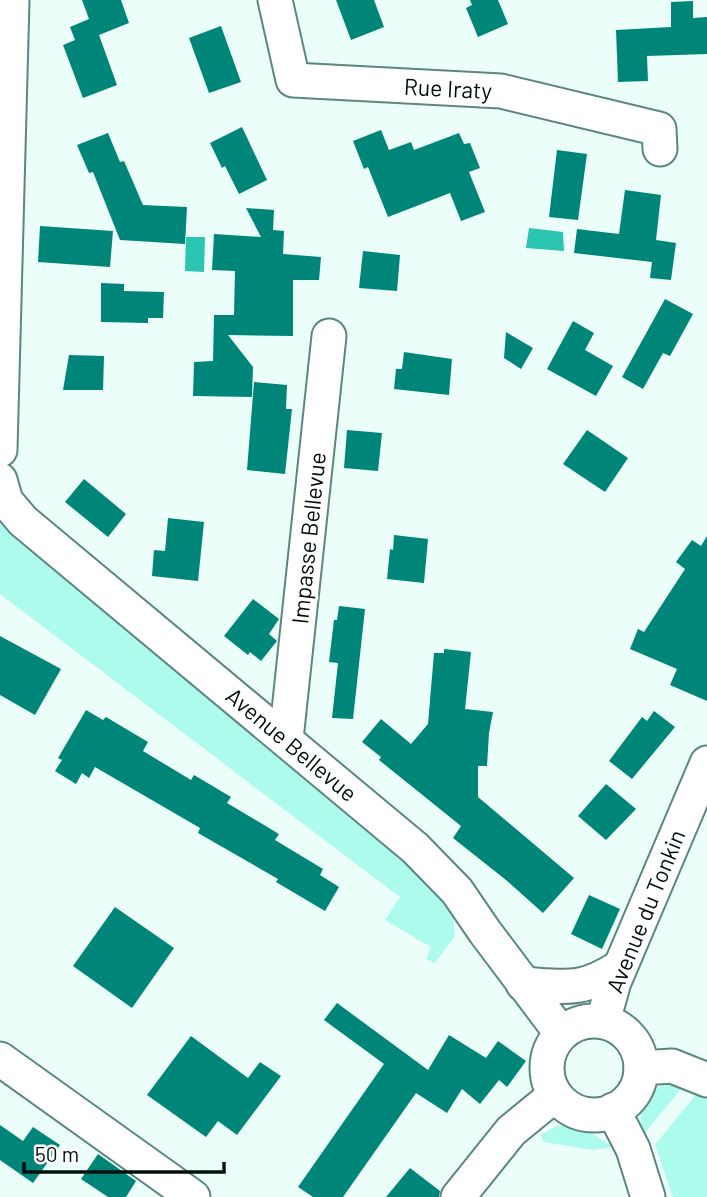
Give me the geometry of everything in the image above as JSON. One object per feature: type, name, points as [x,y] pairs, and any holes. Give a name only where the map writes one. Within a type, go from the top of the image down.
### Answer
[{"type":"street","points":[[0,450],[2,294],[12,0]]},
{"type":"street","name":"Rue Iraty","points":[[275,0],[293,80],[501,91],[659,129],[660,149]]},
{"type":"street","name":"Impasse Bellevue","points":[[286,739],[329,336]]},
{"type":"street","name":"Avenue Bellevue","points":[[0,480],[6,500],[23,521],[415,848],[457,891],[561,1033]]},
{"type":"street","name":"Avenue du Tonkin","points":[[603,1021],[620,967],[695,823],[707,763]]},
{"type":"street","points":[[523,984],[574,988],[603,978],[620,967]]},
{"type":"street","points":[[588,1021],[603,1021],[618,1027],[630,1037],[638,1052],[641,1068],[639,1081],[625,1103],[601,1114],[588,1115],[564,1105],[555,1095],[549,1083],[548,1056],[561,1033],[588,1021]]},
{"type":"street","points":[[0,1059],[193,1197]]},
{"type":"street","points":[[641,1068],[672,1066],[707,1080]]},
{"type":"street","points":[[458,1197],[511,1131],[555,1095]]},
{"type":"street","points":[[613,1110],[633,1149],[648,1197]]},
{"type":"shaded area","points":[[529,228],[563,232],[564,251],[526,248]]},
{"type":"shaded area","points":[[186,237],[205,237],[204,272],[185,271]]},
{"type":"shaded area","points":[[0,520],[371,828],[428,885],[453,915],[455,936],[435,963],[426,959],[431,947],[385,920],[400,897],[0,594]]},
{"type":"shaded area","points":[[671,1083],[685,1084],[643,1135],[641,1117],[645,1102],[655,1089]]},
{"type":"shaded area","points":[[699,1091],[707,1095],[707,1197],[673,1197],[655,1145]]},
{"type":"shaded area","points":[[569,1125],[585,1129],[613,1147],[593,1150],[544,1142],[541,1135],[556,1126]]},
{"type":"building","points":[[82,0],[121,0],[129,23],[99,35],[117,85],[83,98],[63,45],[75,40],[70,27],[89,19]]},
{"type":"building","points":[[336,0],[374,0],[384,27],[351,40]]},
{"type":"building","points":[[470,0],[498,0],[508,24],[478,37],[466,8],[472,5]]},
{"type":"building","points":[[693,1],[693,18],[707,17],[707,54],[647,56],[648,81],[618,82],[616,30],[671,27],[671,2]]},
{"type":"building","points":[[221,26],[241,82],[209,93],[189,38]]},
{"type":"building","points":[[242,127],[267,180],[239,194],[210,143]]},
{"type":"building","points":[[381,130],[389,150],[411,142],[414,150],[459,133],[464,144],[470,143],[480,168],[469,172],[485,212],[461,221],[450,193],[388,217],[368,167],[364,169],[353,141]]},
{"type":"building","points":[[108,133],[120,162],[124,161],[143,205],[187,207],[185,244],[120,240],[93,172],[89,173],[77,145]]},
{"type":"building","points":[[557,150],[587,154],[578,220],[549,217]]},
{"type":"building","points":[[625,190],[661,195],[656,240],[676,243],[671,280],[650,278],[652,262],[574,253],[577,229],[619,234]]},
{"type":"building","points":[[246,208],[274,210],[273,230],[284,231],[283,254],[321,257],[319,280],[293,280],[293,336],[228,335],[253,367],[252,397],[193,396],[194,362],[213,361],[214,315],[234,315],[235,271],[212,270],[214,234],[261,237]]},
{"type":"building","points":[[40,226],[113,231],[110,267],[38,262]]},
{"type":"building","points":[[363,251],[400,255],[397,291],[359,288]]},
{"type":"building","points":[[101,283],[124,284],[124,291],[164,292],[163,318],[148,318],[148,323],[101,322]]},
{"type":"building","points":[[665,299],[693,314],[670,356],[663,353],[643,389],[622,377]]},
{"type":"building","points":[[573,321],[594,333],[585,350],[613,366],[596,396],[547,369]]},
{"type":"building","points":[[506,332],[533,348],[521,369],[504,358]]},
{"type":"building","points":[[404,352],[452,359],[449,395],[394,389],[396,369],[402,369]]},
{"type":"building","points":[[69,355],[104,356],[103,390],[63,390]]},
{"type":"building","points":[[254,382],[287,385],[286,409],[292,409],[285,474],[247,470]]},
{"type":"building","points":[[347,430],[382,433],[378,471],[344,468]]},
{"type":"building","points":[[587,430],[628,458],[605,492],[563,464]]},
{"type":"building","points":[[84,479],[126,514],[108,537],[65,502]]},
{"type":"building","points":[[168,518],[204,522],[198,581],[152,576],[154,550],[165,551]]},
{"type":"building","points":[[394,535],[428,539],[424,583],[387,579]]},
{"type":"building","points":[[707,536],[707,701],[670,685],[677,669],[630,649],[638,629],[644,632],[685,569],[676,562],[692,540],[701,546]]},
{"type":"building","points":[[253,599],[279,619],[269,634],[277,641],[261,661],[250,652],[248,655],[224,636]]},
{"type":"building","points":[[339,606],[365,609],[353,719],[332,718],[338,663],[329,662],[334,620],[337,620]]},
{"type":"building","points":[[0,636],[61,669],[35,715],[0,695]]},
{"type":"building","points":[[444,649],[471,652],[465,709],[493,712],[487,766],[478,766],[478,797],[574,878],[543,913],[453,838],[461,826],[379,760],[381,757],[362,742],[381,719],[411,744],[428,724],[434,653],[444,653]]},
{"type":"building","points":[[86,710],[103,720],[106,717],[148,742],[143,751],[191,780],[194,775],[231,797],[227,803],[279,834],[275,840],[323,869],[320,875],[339,887],[325,911],[276,882],[278,879],[198,833],[200,828],[95,767],[89,778],[82,773],[76,784],[55,771],[62,760],[58,758]]},
{"type":"building","points":[[654,711],[675,727],[632,779],[609,761],[642,717],[647,721]]},
{"type":"building","points":[[606,784],[636,809],[606,840],[578,816]]},
{"type":"building","points":[[589,895],[620,909],[602,949],[571,934]]},
{"type":"building","points":[[115,907],[174,948],[132,1008],[73,966]]},
{"type":"building","points":[[337,1003],[428,1070],[449,1035],[486,1058],[498,1041],[526,1061],[507,1087],[499,1080],[480,1104],[462,1089],[447,1113],[416,1093],[343,1197],[313,1197],[298,1187],[384,1064],[324,1020]]},
{"type":"building","points":[[191,1036],[248,1078],[260,1062],[281,1076],[237,1135],[218,1121],[206,1137],[147,1095]]},
{"type":"building","points":[[0,1125],[23,1141],[33,1127],[60,1145],[33,1183],[0,1160]]},
{"type":"building","points":[[98,1154],[136,1181],[126,1197],[108,1197],[81,1179]]},
{"type":"building","points":[[410,1168],[440,1191],[439,1197],[386,1197]]}]
